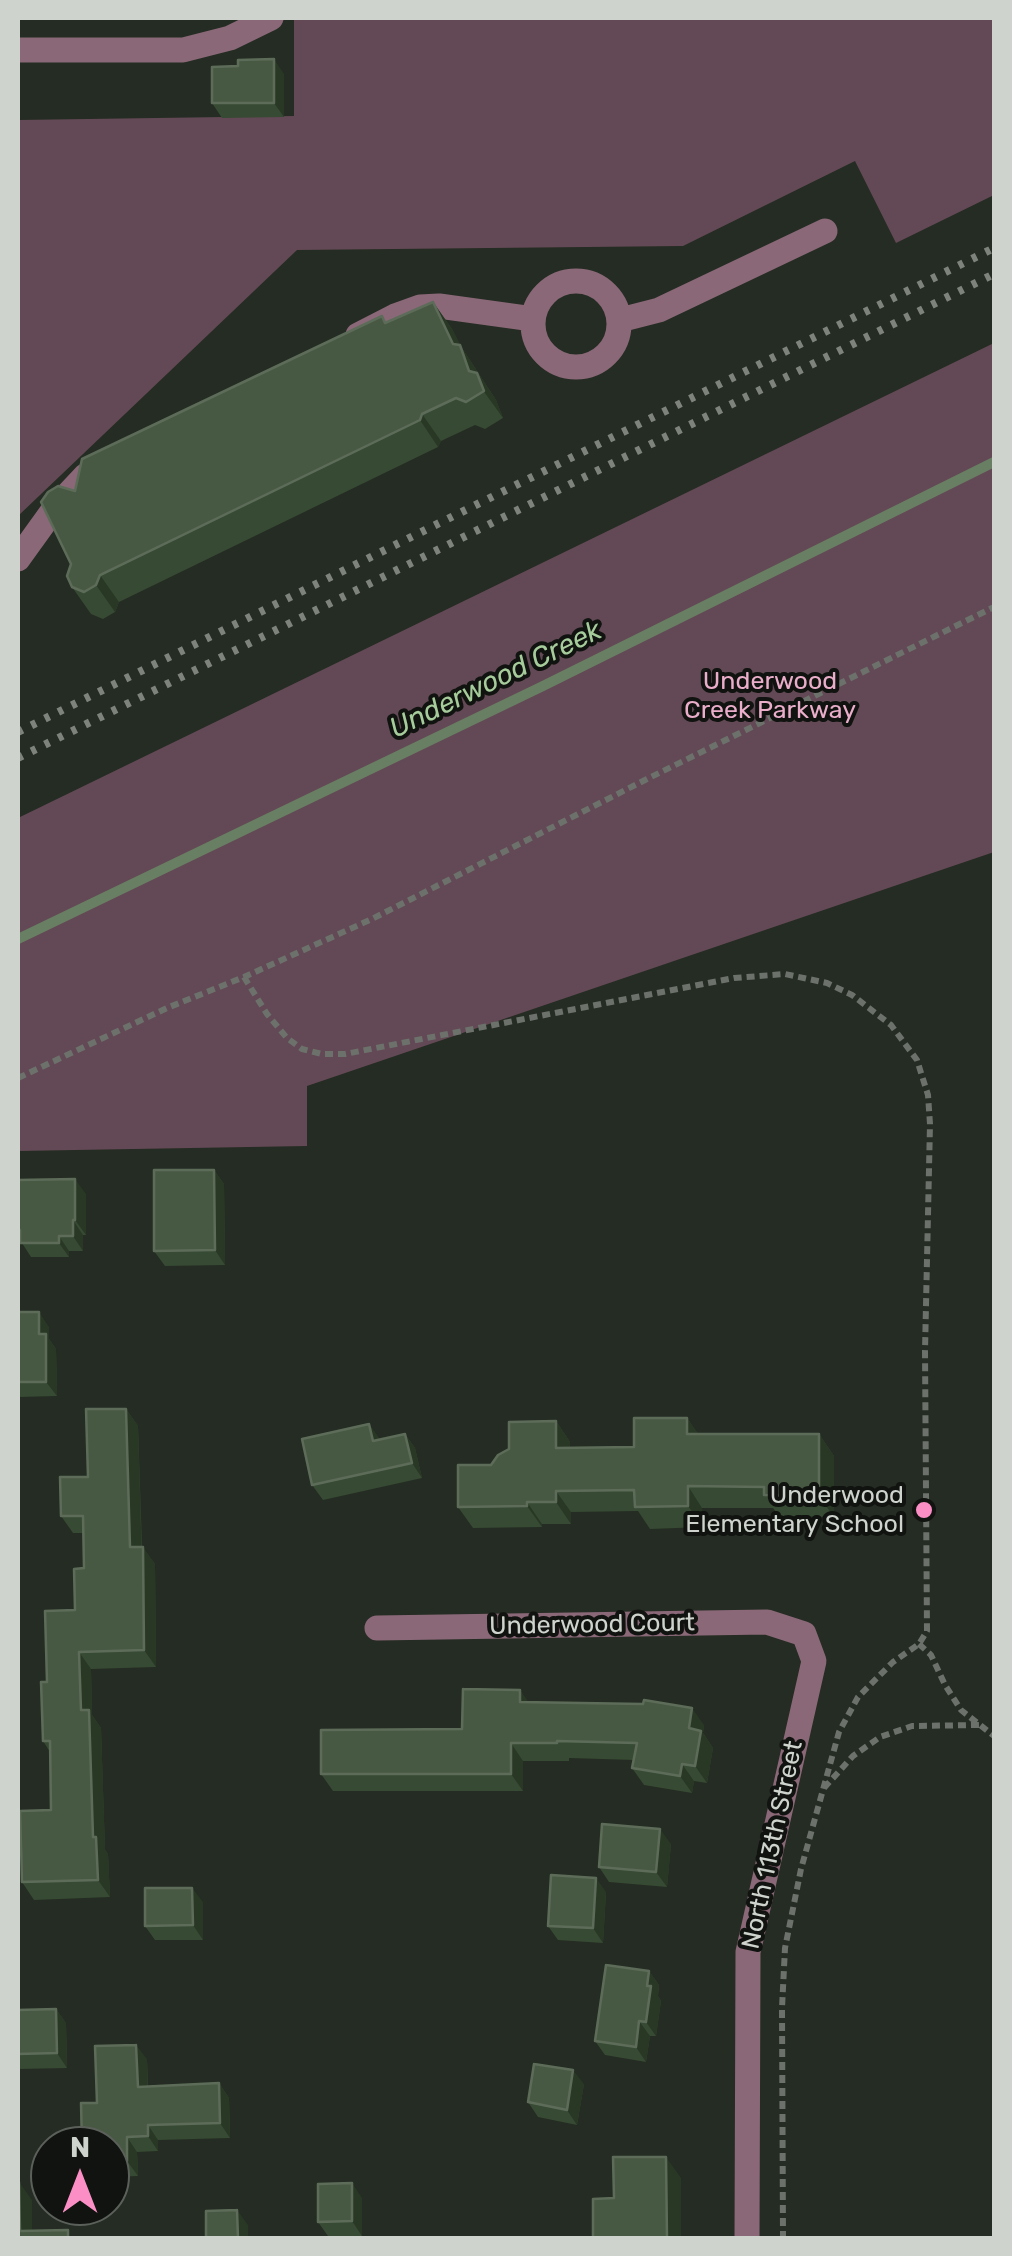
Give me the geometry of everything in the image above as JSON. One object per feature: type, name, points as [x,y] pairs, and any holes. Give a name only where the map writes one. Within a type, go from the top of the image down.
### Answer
[{"type":"street","points":[[18,50],[183,50],[230,38],[271,18]]},
{"type":"street","points":[[620,320],[659,310],[825,230]]},
{"type":"street","points":[[580,281],[604,290],[613,300],[620,320],[613,349],[595,364],[573,368],[544,354],[534,335],[538,303],[545,294],[568,282],[580,281]]},
{"type":"street","points":[[343,342],[420,307],[534,318]]},
{"type":"street","points":[[18,559],[54,508],[85,476],[118,455]]},
{"type":"street","name":"Underwood Court","points":[[377,1628],[766,1622],[804,1634]]},
{"type":"street","name":"North 113th Street","points":[[747,2238],[748,1952],[814,1661],[804,1634]]},
{"type":"path","points":[[18,1078],[372,919],[994,607]]},
{"type":"path","points":[[244,977],[287,1038],[302,1049],[345,1054],[716,981],[785,974],[827,983],[852,995],[891,1025],[923,1076],[930,1124],[925,1351],[927,1630],[919,1644],[893,1662],[858,1697],[839,1732],[802,1869],[786,1948],[782,2008],[784,2238]]},
{"type":"path","points":[[919,1644],[931,1655],[961,1710],[994,1736]]},
{"type":"path","points":[[823,1788],[853,1756],[880,1737],[912,1726],[978,1725]]},
{"type":"green space","points":[[994,18],[994,195],[896,243],[855,161],[683,246],[297,250],[18,516],[18,120],[294,116],[294,19]]},
{"type":"green space","name":"Underwood Creek Parkway","points":[[994,343],[994,852],[307,1086],[307,1146],[18,1151],[18,818]]},
{"type":"building","points":[[274,59],[274,103],[212,103],[212,67],[238,66],[238,60]]},
{"type":"building","points":[[433,302],[453,344],[460,345],[469,371],[477,373],[484,391],[466,402],[456,398],[422,414],[420,420],[100,575],[96,585],[84,592],[72,587],[67,576],[71,564],[41,502],[58,486],[75,491],[82,459],[382,316],[385,323]]},
{"type":"building","points":[[154,1170],[214,1170],[215,1250],[154,1251]]},
{"type":"building","points":[[75,1179],[73,1236],[59,1236],[59,1243],[20,1243],[18,1180]]},
{"type":"building","points":[[18,1312],[39,1312],[39,1334],[46,1334],[46,1382],[18,1382]]},
{"type":"building","points":[[86,1409],[126,1409],[130,1547],[143,1547],[144,1650],[79,1652],[81,1710],[89,1710],[98,1880],[22,1882],[20,1811],[51,1810],[50,1741],[43,1741],[41,1682],[47,1682],[45,1611],[75,1610],[74,1569],[84,1568],[83,1516],[61,1516],[60,1477],[88,1477]]},
{"type":"building","points":[[634,1418],[687,1418],[687,1434],[819,1434],[819,1496],[764,1495],[764,1487],[688,1486],[688,1506],[635,1507],[634,1490],[556,1491],[556,1502],[458,1507],[458,1465],[491,1465],[509,1449],[509,1422],[556,1421],[556,1448],[634,1447]]},
{"type":"building","points":[[369,1424],[373,1441],[405,1434],[412,1463],[312,1485],[302,1439]]},
{"type":"building","points":[[463,1689],[520,1690],[520,1702],[643,1704],[644,1700],[692,1708],[689,1728],[701,1731],[695,1766],[682,1764],[680,1776],[632,1768],[637,1743],[557,1741],[511,1743],[511,1774],[321,1774],[321,1730],[462,1729]]},
{"type":"building","points":[[602,1824],[660,1829],[656,1872],[599,1867]]},
{"type":"building","points":[[551,1875],[596,1878],[593,1928],[548,1926]]},
{"type":"building","points":[[145,1888],[192,1888],[193,1925],[145,1926]]},
{"type":"building","points":[[606,1965],[649,1971],[646,2022],[639,2021],[636,2047],[595,2041]]},
{"type":"building","points":[[56,2009],[57,2053],[18,2054],[18,2010]]},
{"type":"building","points":[[136,2045],[138,2087],[219,2083],[220,2123],[148,2125],[148,2136],[130,2137],[130,2126],[82,2126],[81,2103],[97,2103],[95,2046]]},
{"type":"building","points":[[534,2064],[573,2070],[567,2110],[528,2102]]},
{"type":"building","points":[[613,2157],[666,2157],[667,2238],[593,2238],[593,2199],[614,2198]]},
{"type":"building","points":[[18,2182],[20,2231],[68,2230],[68,2238],[18,2238]]},
{"type":"building","points":[[352,2183],[352,2221],[318,2222],[318,2184]]},
{"type":"building","points":[[237,2210],[238,2238],[206,2238],[206,2211]]},
{"type":"waterway","name":"Underwood Creek","points":[[18,939],[543,686],[994,462]]},
{"type":"railway","points":[[18,732],[994,248]]},
{"type":"railway","points":[[18,758],[994,274]]},
{"type":"place","name":"Underwood Elementary School","points":[[924,1510]]}]
